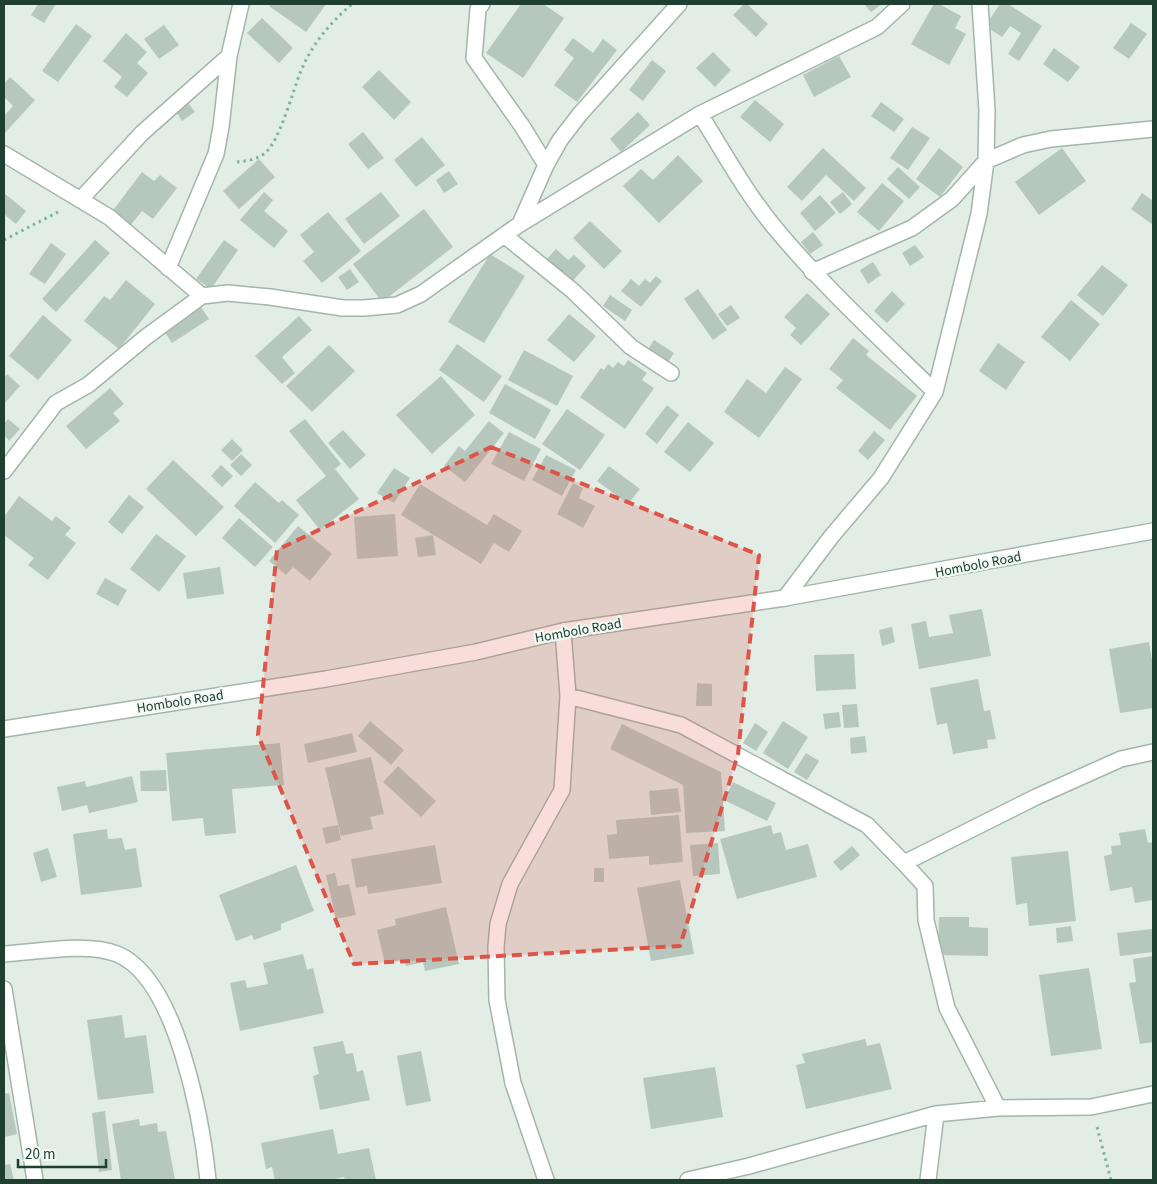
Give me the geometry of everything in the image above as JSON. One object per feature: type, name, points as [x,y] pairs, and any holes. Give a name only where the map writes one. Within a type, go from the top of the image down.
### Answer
[{"type":"street","points":[[168,268],[212,166],[222,127],[229,56],[240,4]]},
{"type":"street","points":[[482,4],[478,9],[474,58],[522,126],[546,165]]},
{"type":"street","points":[[520,224],[546,165],[560,140],[580,114],[679,4]]},
{"type":"street","points":[[4,471],[56,403],[88,385],[153,331],[202,296],[228,293],[270,296],[343,308],[397,304],[421,294],[520,224],[700,114],[877,27],[902,4]]},
{"type":"street","points":[[785,598],[881,478],[935,392],[979,214],[986,161],[987,110],[980,4]]},
{"type":"street","points":[[80,200],[142,133],[229,56]]},
{"type":"street","points":[[700,114],[741,181],[774,227],[812,272],[935,392]]},
{"type":"street","points":[[812,272],[912,228],[952,199],[986,161],[1023,145],[1051,139],[1153,129]]},
{"type":"street","points":[[4,154],[109,217],[202,296]]},
{"type":"street","points":[[504,235],[573,291],[631,347],[671,373]]},
{"type":"street","name":"Hombolo Road","points":[[4,729],[467,654],[563,631],[785,598],[1153,531]]},
{"type":"street","points":[[546,1180],[513,1083],[497,1000],[496,947],[498,924],[510,884],[562,790],[568,696],[563,631]]},
{"type":"street","points":[[568,696],[681,725],[867,825],[924,886],[926,920],[947,1008],[998,1108]]},
{"type":"street","points":[[904,864],[1036,797],[1121,759],[1153,752]]},
{"type":"street","points":[[4,954],[95,948],[118,954],[136,966],[151,982],[172,1021],[199,1116],[208,1180]]},
{"type":"street","points":[[4,989],[35,1180]]},
{"type":"street","points":[[688,1180],[749,1166],[936,1114],[998,1108],[1091,1108],[1153,1094]]},
{"type":"street","points":[[928,1180],[936,1114]]},
{"type":"path","points":[[212,166],[245,161],[266,152],[272,146],[301,70],[313,47],[324,31],[352,4]]},
{"type":"path","points":[[4,240],[80,200]]},
{"type":"path","points":[[1091,1108],[1111,1180]]},
{"type":"highlighted area","points":[[491,447],[759,555],[738,754],[680,946],[354,964],[258,735],[277,550]]},
{"type":"building","points":[[38,4],[56,4],[44,23],[31,15]]},
{"type":"building","points":[[271,4],[326,4],[306,32],[269,6]]},
{"type":"building","points":[[521,4],[543,4],[564,18],[523,78],[486,53]]},
{"type":"building","points":[[744,4],[747,4],[768,24],[756,37],[733,15]]},
{"type":"building","points":[[864,4],[882,4],[871,12]]},
{"type":"building","points":[[934,4],[939,4],[961,16],[955,28],[966,34],[949,65],[911,44]]},
{"type":"building","points":[[1000,4],[1008,4],[1042,26],[1019,61],[1008,54],[1021,33],[1010,26],[1002,37],[985,26]]},
{"type":"building","points":[[262,18],[293,48],[279,63],[247,33]]},
{"type":"building","points":[[1131,23],[1147,34],[1129,59],[1113,48]]},
{"type":"building","points":[[76,24],[92,36],[58,82],[42,71]]},
{"type":"building","points":[[164,25],[179,45],[159,59],[144,39]]},
{"type":"building","points":[[126,33],[147,52],[137,63],[148,73],[127,97],[114,87],[122,77],[103,61]]},
{"type":"building","points":[[573,38],[593,53],[603,39],[617,50],[577,102],[554,85],[574,58],[564,50]]},
{"type":"building","points":[[1054,48],[1080,67],[1068,82],[1043,64]]},
{"type":"building","points":[[713,52],[731,70],[715,87],[696,68]]},
{"type":"building","points":[[839,56],[851,77],[814,97],[803,75]]},
{"type":"building","points":[[652,60],[666,71],[643,101],[629,90]]},
{"type":"building","points":[[379,70],[411,102],[394,120],[362,87]]},
{"type":"building","points":[[10,77],[35,100],[4,134],[4,116],[13,106],[4,97],[4,84]]},
{"type":"building","points":[[186,100],[195,112],[182,121],[174,108]]},
{"type":"building","points":[[755,100],[784,124],[770,142],[740,117]]},
{"type":"building","points":[[881,102],[904,119],[894,132],[871,116]]},
{"type":"building","points":[[638,112],[650,125],[621,152],[610,139]]},
{"type":"building","points":[[912,127],[930,138],[908,170],[890,158]]},
{"type":"building","points":[[363,132],[384,158],[368,169],[348,144]]},
{"type":"building","points":[[422,137],[445,165],[416,187],[394,160]]},
{"type":"building","points":[[823,148],[866,188],[854,201],[826,175],[802,201],[787,187]]},
{"type":"building","points":[[939,148],[963,167],[940,197],[916,179]]},
{"type":"building","points":[[1062,148],[1086,181],[1039,215],[1015,182]]},
{"type":"building","points":[[678,155],[703,181],[659,223],[623,186],[641,169],[653,180]]},
{"type":"building","points":[[259,159],[275,177],[239,209],[223,191]]},
{"type":"building","points":[[898,167],[920,187],[909,199],[887,179]]},
{"type":"building","points":[[449,171],[458,184],[444,193],[436,180]]},
{"type":"building","points":[[142,172],[154,181],[160,175],[177,188],[153,219],[142,211],[129,227],[111,213]]},
{"type":"building","points":[[882,183],[904,201],[879,231],[857,212]]},
{"type":"building","points":[[264,192],[273,200],[264,211],[288,231],[274,248],[240,220]]},
{"type":"building","points":[[381,192],[400,216],[364,244],[345,219]]},
{"type":"building","points":[[843,192],[852,204],[840,214],[830,202]]},
{"type":"building","points":[[4,193],[26,211],[16,224],[4,214]]},
{"type":"building","points":[[1142,193],[1153,201],[1153,225],[1131,209]]},
{"type":"building","points":[[820,195],[836,213],[815,231],[800,213]]},
{"type":"building","points":[[424,209],[453,247],[382,302],[353,264]]},
{"type":"building","points":[[328,212],[361,251],[322,283],[303,261],[314,252],[300,235]]},
{"type":"building","points":[[590,221],[622,251],[604,269],[573,238]]},
{"type":"building","points":[[813,232],[823,245],[810,254],[801,242]]},
{"type":"building","points":[[95,240],[110,253],[56,312],[42,299]]},
{"type":"building","points":[[224,240],[238,250],[211,289],[196,279]]},
{"type":"building","points":[[51,243],[66,254],[45,284],[29,274]]},
{"type":"building","points":[[915,245],[924,257],[910,266],[902,253]]},
{"type":"building","points":[[556,249],[568,260],[574,255],[586,266],[570,284],[545,261]]},
{"type":"building","points":[[490,254],[525,276],[484,343],[448,322]]},
{"type":"building","points":[[873,262],[881,275],[868,284],[860,270]]},
{"type":"building","points":[[1102,265],[1128,285],[1103,316],[1077,295]]},
{"type":"building","points":[[350,269],[359,282],[347,290],[338,277]]},
{"type":"building","points":[[656,276],[662,281],[641,307],[621,291],[631,279],[639,286],[645,279],[650,283]]},
{"type":"building","points":[[126,280],[155,304],[119,349],[84,321],[104,296],[110,300]]},
{"type":"building","points":[[698,289],[727,330],[713,340],[684,299]]},
{"type":"building","points":[[892,291],[905,304],[887,323],[874,311]]},
{"type":"building","points":[[807,293],[830,314],[801,345],[790,335],[796,328],[784,317]]},
{"type":"building","points":[[610,295],[632,310],[625,321],[603,306]]},
{"type":"building","points":[[1071,300],[1100,324],[1070,361],[1041,337]]},
{"type":"building","points":[[731,305],[740,318],[727,326],[718,314]]},
{"type":"building","points":[[201,307],[209,319],[172,343],[164,331]]},
{"type":"building","points":[[569,314],[596,336],[574,362],[547,340]]},
{"type":"building","points":[[43,315],[72,340],[38,380],[9,356]]},
{"type":"building","points":[[299,316],[312,330],[282,357],[295,373],[282,384],[255,356]]},
{"type":"building","points":[[853,338],[869,351],[866,355],[917,396],[890,430],[836,388],[843,380],[829,369]]},
{"type":"building","points":[[654,340],[674,353],[665,367],[645,354]]},
{"type":"building","points":[[998,343],[1025,362],[1006,390],[979,371]]},
{"type":"building","points":[[457,344],[502,376],[484,402],[439,370]]},
{"type":"building","points":[[329,345],[355,371],[312,412],[286,386]]},
{"type":"building","points":[[524,350],[573,376],[557,406],[508,380]]},
{"type":"building","points":[[628,360],[647,373],[642,380],[654,388],[625,429],[580,397],[601,368],[604,370],[608,364],[613,368],[618,362],[624,366]]},
{"type":"building","points":[[785,367],[802,379],[759,438],[724,412],[747,379],[766,393]]},
{"type":"building","points":[[7,374],[20,386],[4,404],[4,378]]},
{"type":"building","points":[[441,376],[475,415],[432,454],[396,415]]},
{"type":"building","points":[[505,384],[551,410],[535,439],[489,413]]},
{"type":"building","points":[[110,388],[124,404],[113,413],[120,421],[86,449],[66,426]]},
{"type":"building","points":[[667,405],[679,415],[657,444],[645,434]]},
{"type":"building","points":[[567,409],[605,435],[580,470],[542,444]]},
{"type":"building","points":[[8,419],[20,429],[9,441],[4,435],[4,424]]},
{"type":"building","points":[[305,419],[341,464],[335,469],[359,499],[320,530],[296,500],[326,476],[289,431]]},
{"type":"building","points":[[489,421],[504,433],[465,482],[444,466],[459,446],[465,451]]},
{"type":"building","points":[[688,422],[714,443],[690,472],[664,452]]},
{"type":"building","points":[[343,430],[366,455],[350,469],[328,443]]},
{"type":"building","points":[[874,431],[885,440],[868,460],[858,451]]},
{"type":"building","points":[[509,432],[541,449],[524,481],[491,464]]},
{"type":"building","points":[[232,439],[243,450],[232,461],[221,450]]},
{"type":"building","points":[[241,454],[252,465],[241,476],[230,465]]},
{"type":"building","points":[[546,455],[576,470],[562,496],[532,480]]},
{"type":"building","points":[[173,460],[224,507],[196,536],[146,489]]},
{"type":"building","points":[[221,465],[233,476],[222,487],[211,476]]},
{"type":"building","points":[[609,466],[640,489],[628,504],[597,481]]},
{"type":"building","points":[[394,468],[410,478],[394,503],[377,493]]},
{"type":"building","points":[[255,482],[279,503],[282,500],[299,515],[275,543],[234,506]]},
{"type":"building","points":[[573,483],[583,488],[579,498],[595,506],[583,528],[557,514]]},
{"type":"building","points":[[420,484],[487,525],[494,514],[522,531],[509,552],[494,543],[481,564],[401,515]]},
{"type":"building","points":[[129,495],[144,507],[122,534],[108,522]]},
{"type":"building","points":[[19,496],[52,521],[56,516],[71,528],[65,535],[76,543],[48,580],[28,565],[34,558],[4,535],[4,517]]},
{"type":"building","points":[[395,514],[398,556],[357,559],[354,517]]},
{"type":"building","points":[[239,518],[273,547],[255,567],[222,538]]},
{"type":"building","points":[[298,526],[332,554],[310,581],[293,567],[286,575],[269,561]]},
{"type":"building","points":[[156,534],[186,556],[159,592],[130,569]]},
{"type":"building","points":[[433,535],[436,555],[418,557],[415,538]]},
{"type":"building","points":[[220,567],[224,594],[187,599],[183,573]]},
{"type":"building","points":[[105,578],[127,590],[118,606],[96,594]]},
{"type":"building","points":[[982,609],[991,656],[919,669],[911,624],[926,621],[929,637],[953,633],[949,615]]},
{"type":"building","points":[[892,627],[895,642],[882,646],[879,630]]},
{"type":"building","points":[[1149,642],[1153,666],[1153,708],[1120,713],[1109,649]]},
{"type":"building","points":[[854,654],[856,689],[816,691],[814,655]]},
{"type":"building","points":[[978,679],[984,711],[990,710],[996,739],[987,740],[988,748],[953,754],[947,723],[937,725],[930,688]]},
{"type":"building","points":[[697,683],[712,684],[712,706],[696,706]]},
{"type":"building","points":[[857,704],[859,727],[844,728],[842,705]]},
{"type":"building","points":[[839,712],[841,727],[825,729],[823,714]]},
{"type":"building","points":[[370,721],[404,750],[391,765],[358,736]]},
{"type":"building","points":[[783,721],[808,737],[788,769],[763,753]]},
{"type":"building","points":[[755,723],[768,732],[756,751],[743,743]]},
{"type":"building","points":[[622,724],[721,772],[725,831],[686,833],[683,785],[610,749]]},
{"type":"building","points":[[352,733],[357,752],[308,763],[304,744]]},
{"type":"building","points":[[865,736],[867,752],[851,754],[850,738]]},
{"type":"building","points":[[280,743],[284,785],[232,789],[236,833],[205,836],[203,818],[172,821],[166,753]]},
{"type":"building","points":[[806,753],[819,761],[807,780],[794,772]]},
{"type":"building","points":[[371,757],[384,814],[370,817],[373,829],[341,836],[325,768]]},
{"type":"building","points":[[398,766],[436,801],[421,817],[383,782]]},
{"type":"building","points":[[166,770],[167,791],[141,791],[140,771]]},
{"type":"building","points":[[132,776],[138,802],[89,813],[87,805],[62,811],[57,787],[85,781],[86,787]]},
{"type":"building","points":[[733,782],[776,803],[767,821],[724,800]]},
{"type":"building","points":[[678,788],[681,812],[651,815],[649,791]]},
{"type":"building","points":[[679,815],[683,862],[649,865],[649,856],[609,859],[607,835],[617,834],[616,820]]},
{"type":"building","points":[[338,825],[341,840],[326,844],[322,828]]},
{"type":"building","points":[[771,825],[773,834],[781,832],[786,850],[808,844],[817,877],[737,899],[720,839]]},
{"type":"building","points":[[107,829],[108,839],[122,838],[125,850],[136,848],[142,887],[81,895],[73,834]]},
{"type":"building","points":[[1145,829],[1148,843],[1153,842],[1153,900],[1135,903],[1132,887],[1110,891],[1104,856],[1112,854],[1111,846],[1121,845],[1119,833]]},
{"type":"building","points":[[718,843],[720,874],[693,876],[690,845]]},
{"type":"building","points":[[435,845],[442,883],[368,894],[367,886],[356,888],[351,859]]},
{"type":"building","points":[[852,846],[860,855],[841,871],[833,862]]},
{"type":"building","points":[[48,848],[57,877],[41,882],[33,853]]},
{"type":"building","points":[[1068,851],[1076,921],[1029,926],[1027,903],[1016,905],[1011,857]]},
{"type":"building","points":[[296,865],[314,911],[281,924],[281,930],[254,940],[252,935],[236,941],[219,895]]},
{"type":"building","points":[[594,868],[604,868],[604,882],[594,882]]},
{"type":"building","points":[[335,873],[338,886],[349,884],[356,915],[336,919],[326,875]]},
{"type":"building","points":[[680,880],[694,954],[651,961],[637,888]]},
{"type":"building","points":[[446,907],[459,964],[425,971],[423,962],[406,966],[404,959],[385,964],[377,930],[396,925],[395,919]]},
{"type":"building","points":[[939,917],[969,917],[969,927],[988,928],[988,956],[938,955]]},
{"type":"building","points":[[1071,926],[1073,941],[1057,943],[1056,928]]},
{"type":"building","points":[[1152,929],[1153,952],[1120,956],[1117,933]]},
{"type":"building","points":[[303,954],[307,970],[313,968],[324,1013],[240,1031],[230,983],[245,980],[247,988],[268,984],[263,963]]},
{"type":"building","points":[[1153,956],[1153,1042],[1140,1044],[1129,983],[1136,982],[1133,959]]},
{"type":"building","points":[[1089,968],[1102,1049],[1051,1056],[1039,975]]},
{"type":"building","points":[[122,1015],[125,1038],[146,1035],[154,1093],[98,1100],[87,1020]]},
{"type":"building","points":[[865,1039],[867,1046],[880,1043],[892,1089],[806,1109],[796,1065],[805,1063],[802,1054]]},
{"type":"building","points":[[343,1041],[346,1054],[353,1053],[357,1072],[363,1070],[370,1100],[320,1110],[313,1076],[319,1074],[313,1047]]},
{"type":"building","points":[[421,1051],[431,1101],[406,1106],[397,1056]]},
{"type":"building","points":[[715,1067],[723,1117],[651,1129],[643,1078]]},
{"type":"building","points":[[9,1093],[17,1134],[4,1137],[4,1094]]},
{"type":"building","points":[[105,1111],[112,1170],[99,1172],[92,1113]]},
{"type":"building","points":[[139,1119],[140,1126],[157,1123],[158,1132],[166,1131],[175,1180],[121,1180],[112,1124]]},
{"type":"building","points":[[333,1129],[338,1154],[369,1148],[376,1180],[345,1180],[344,1177],[330,1180],[275,1180],[272,1167],[266,1169],[261,1143]]},
{"type":"building","points":[[10,1164],[14,1180],[4,1180],[4,1165]]}]
